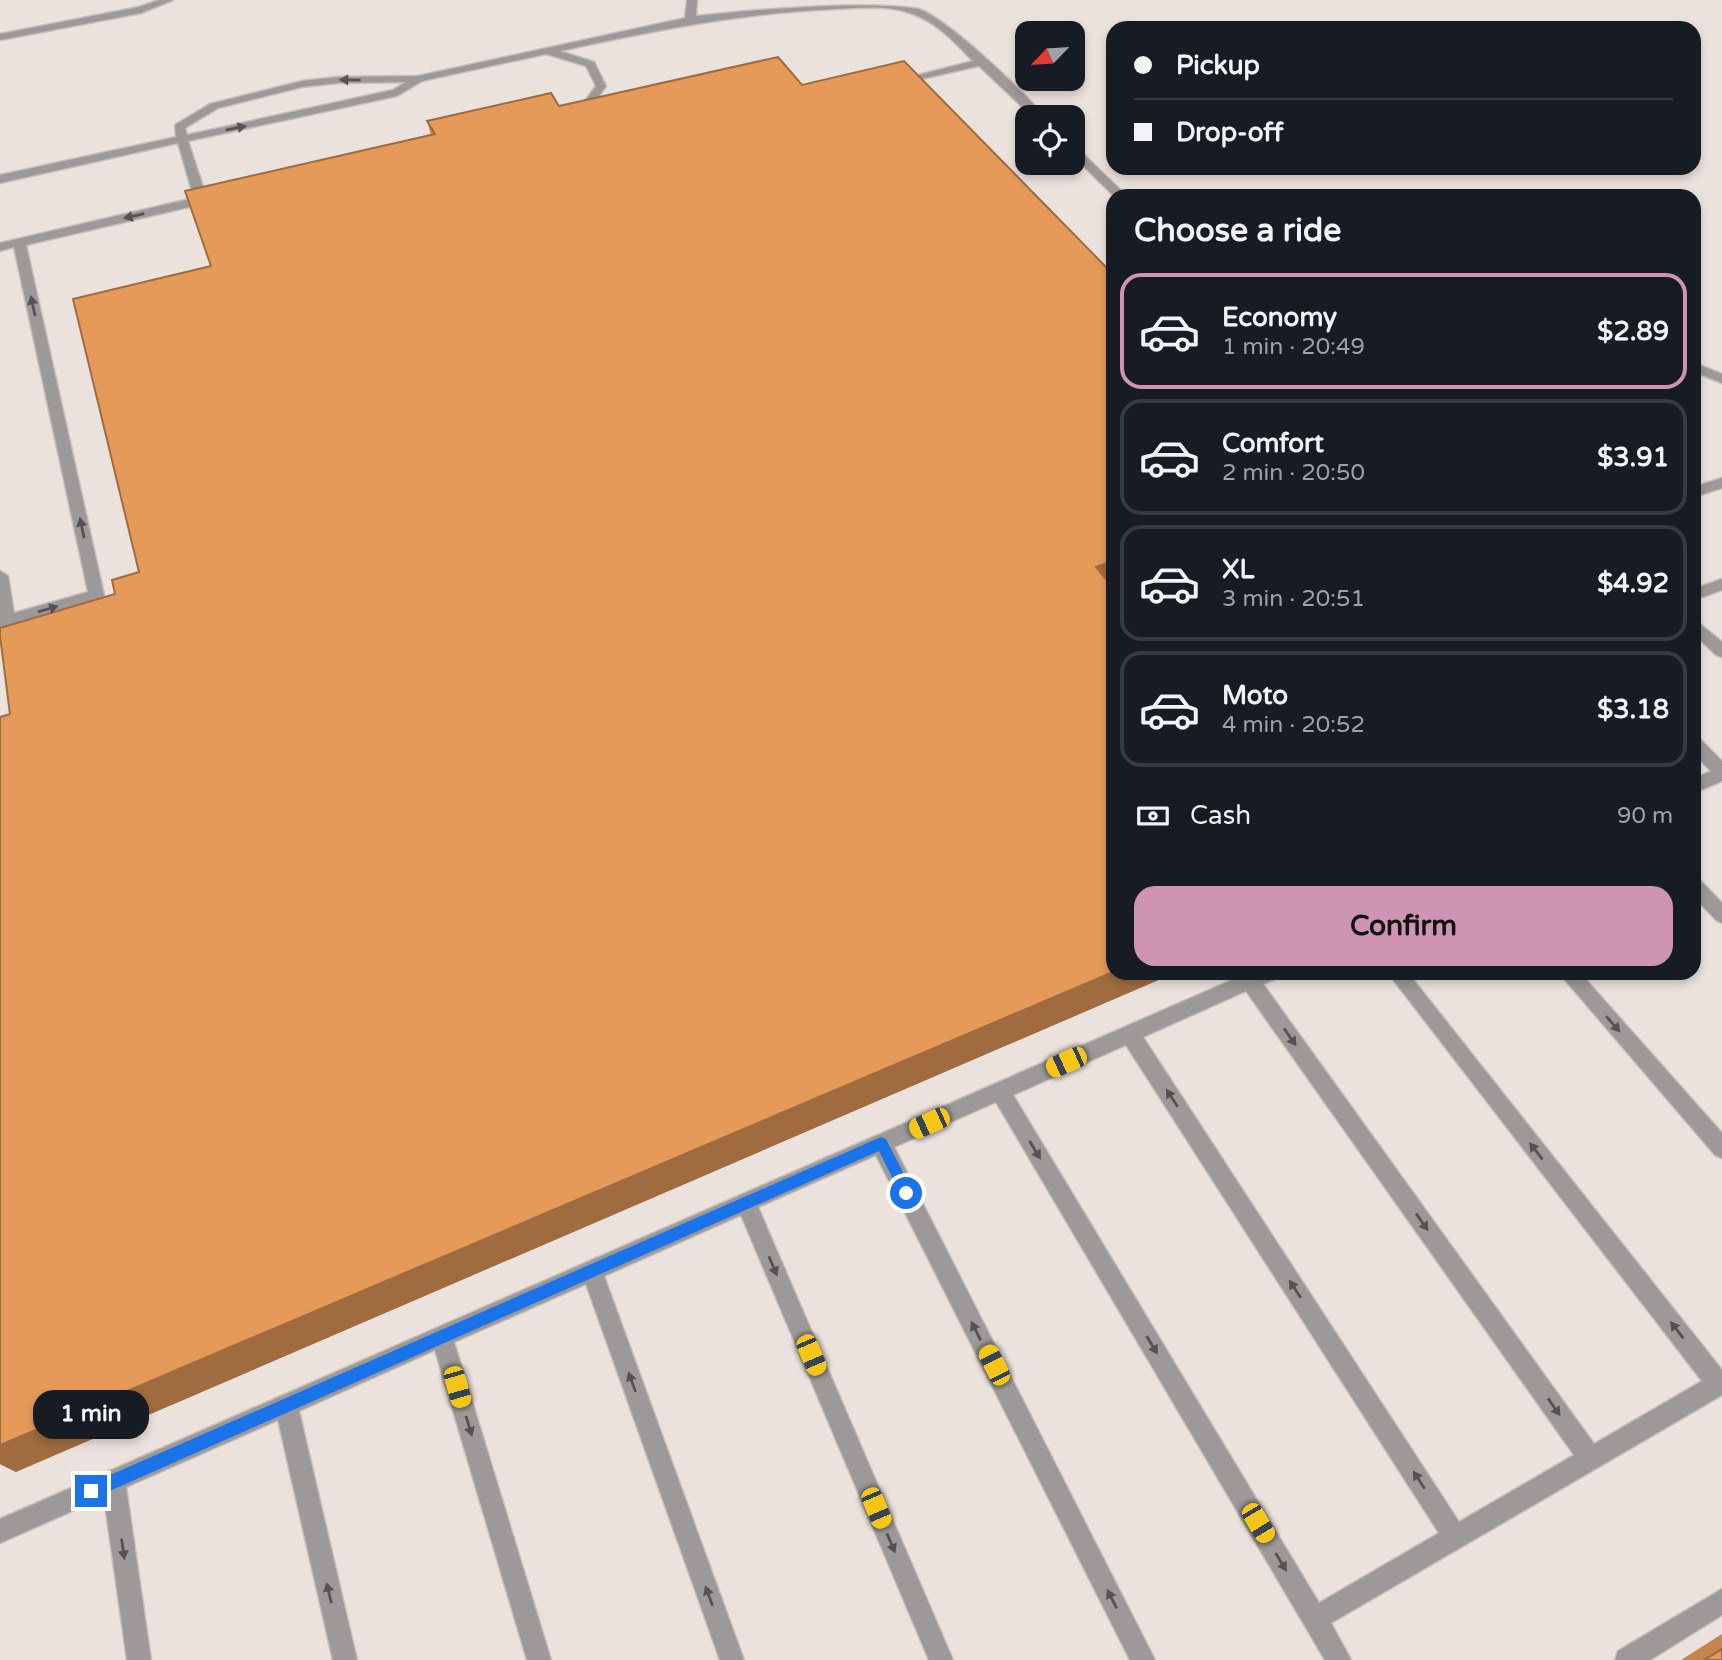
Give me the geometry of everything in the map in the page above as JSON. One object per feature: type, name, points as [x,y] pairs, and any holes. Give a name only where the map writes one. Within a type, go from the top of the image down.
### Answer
[{"type":"lane","points":[[0,37],[141,10],[168,0]]},
{"type":"lane","points":[[690,20],[692,0]]},
{"type":"lane","points":[[201,200],[178,127],[214,106],[302,84],[338,80],[418,79],[690,20],[809,7],[877,4],[916,11],[942,25],[1026,105]]},
{"type":"lane","points":[[547,51],[590,64],[601,86],[584,110],[558,116]]},
{"type":"lane","points":[[888,86],[981,62]]},
{"type":"lane","points":[[0,179],[397,93],[418,79]]},
{"type":"lane","points":[[1085,162],[1114,189]]},
{"type":"lane","points":[[0,247],[227,194]]},
{"type":"lane","points":[[0,576],[4,622],[96,595],[19,243]]},
{"type":"lane","points":[[1701,370],[1722,379]]},
{"type":"lane","points":[[1701,490],[1722,483]]},
{"type":"lane","points":[[1701,593],[1722,584]]},
{"type":"lane","points":[[1701,632],[1722,651]]},
{"type":"lane","points":[[1701,751],[1722,772],[1701,782]]},
{"type":"lane","points":[[1701,892],[1722,915]]},
{"type":"lane","points":[[0,1531],[1252,980]]},
{"type":"lane","points":[[1261,980],[1590,1458]]},
{"type":"lane","points":[[1315,1619],[1720,1383],[1403,980]]},
{"type":"lane","points":[[1574,980],[1722,1148]]},
{"type":"lane","points":[[1130,1034],[1456,1538]]},
{"type":"lane","points":[[1000,1091],[1339,1660]]},
{"type":"lane","points":[[881,1143],[1143,1660]]},
{"type":"lane","points":[[746,1203],[941,1660]]},
{"type":"lane","points":[[592,1271],[732,1660]]},
{"type":"lane","points":[[442,1337],[539,1660]]},
{"type":"lane","points":[[286,1405],[345,1660]]},
{"type":"lane","points":[[113,1481],[139,1660]]},
{"type":"lane","points":[[1627,1660],[1722,1601]]},
{"type":"building","points":[[778,57],[802,85],[904,61],[1106,267],[1106,563],[1096,567],[1106,579],[1106,975],[0,1445],[0,717],[10,714],[0,628],[115,594],[112,580],[139,572],[73,299],[211,266],[185,191],[435,134],[427,121],[551,93],[559,106]]},
{"type":"building","points":[[1722,1649],[1722,1660],[1704,1660]]},
{"type":"route","points":[[91,1491],[881,1143],[906,1193]]}]
